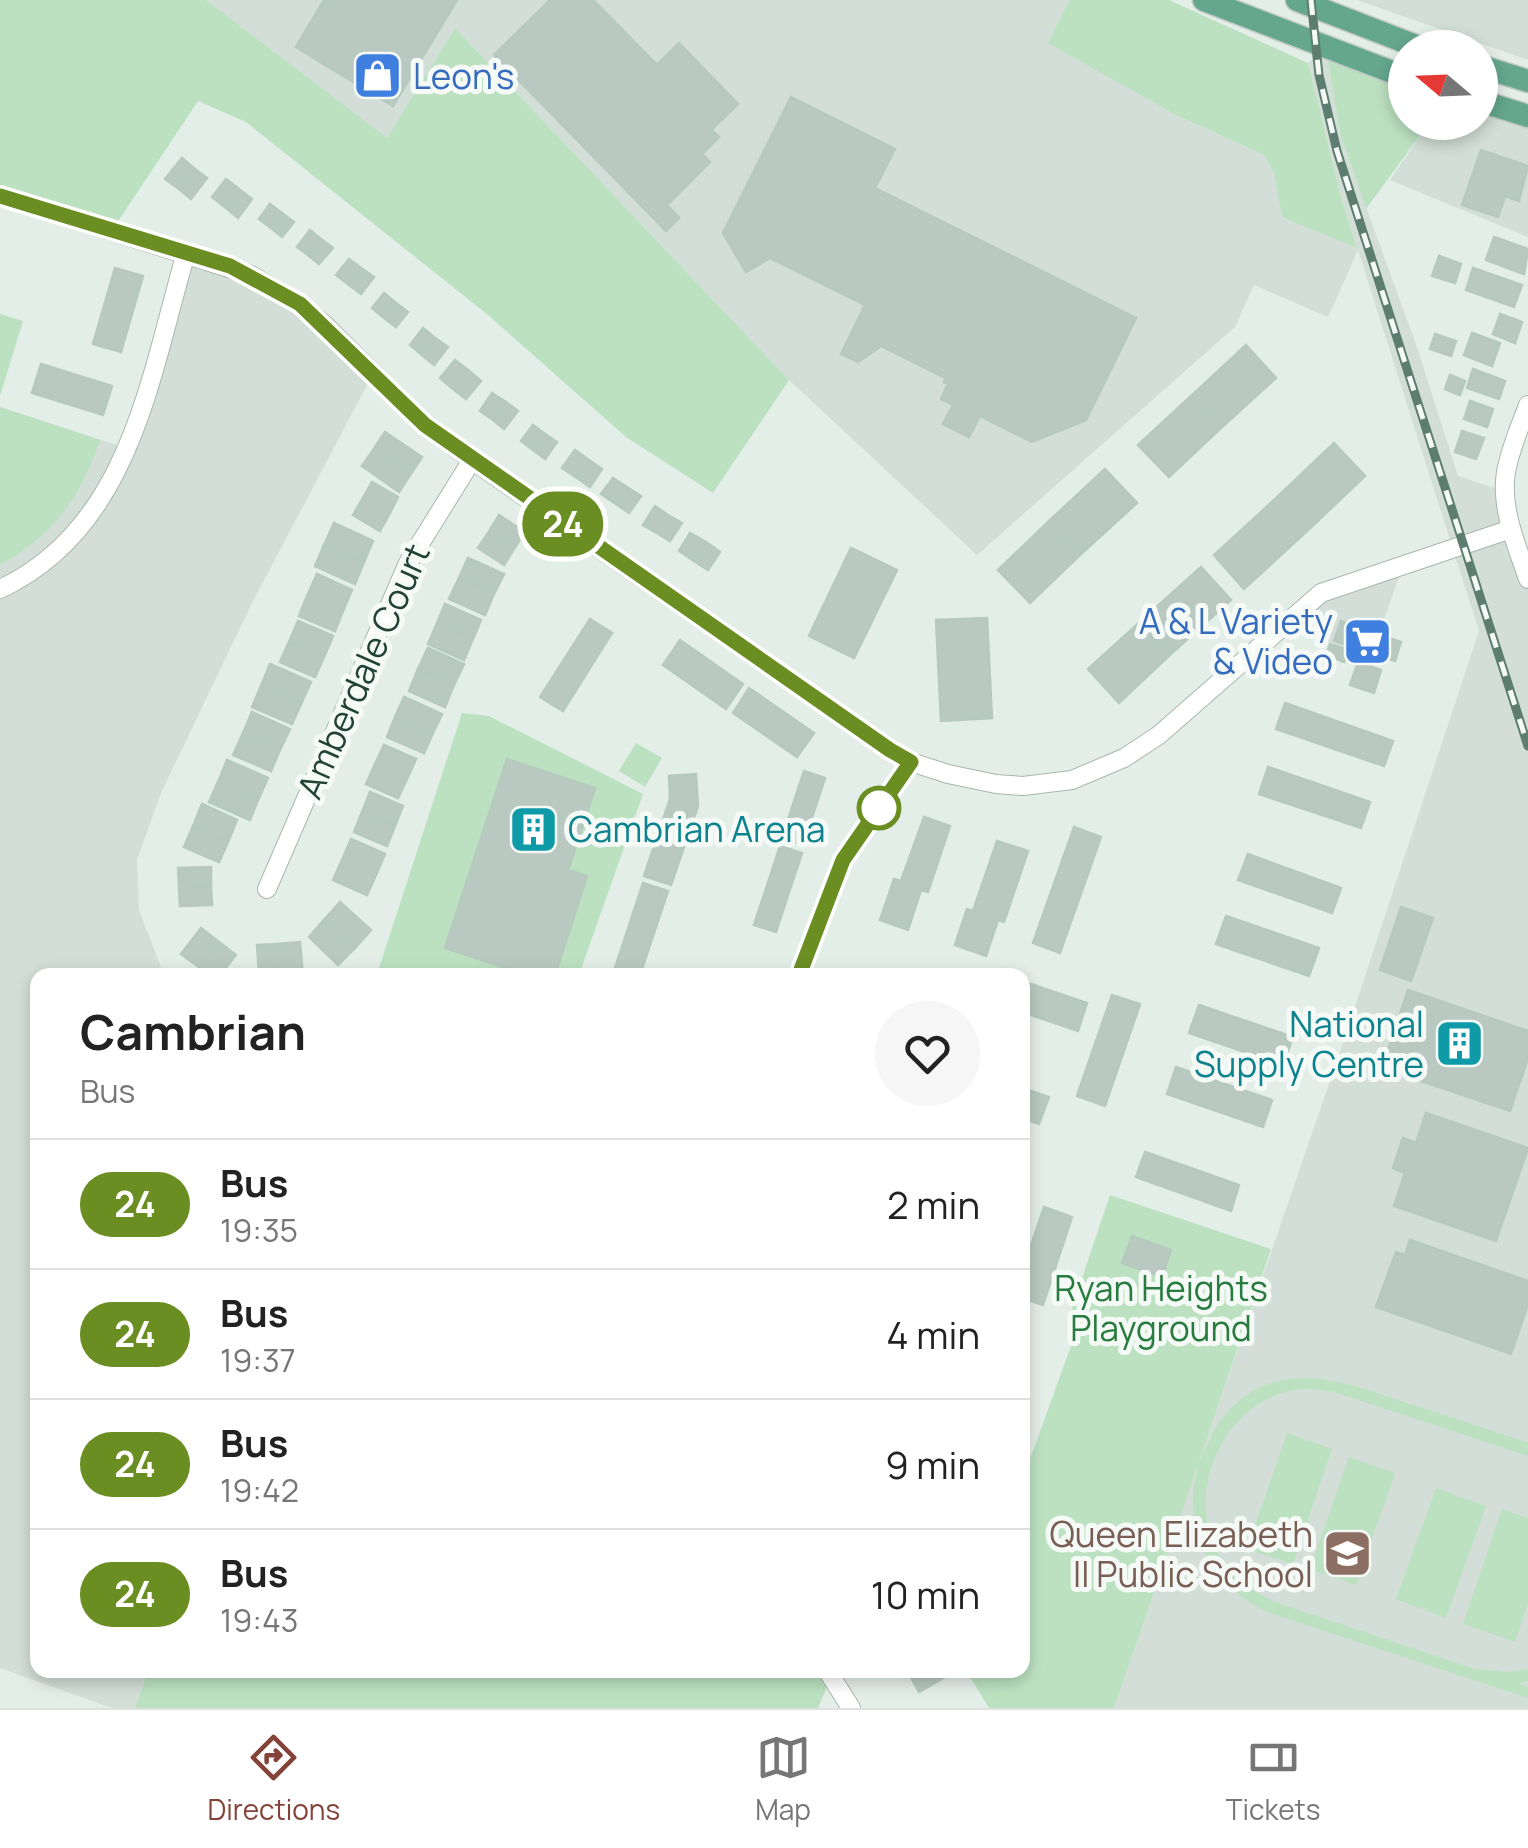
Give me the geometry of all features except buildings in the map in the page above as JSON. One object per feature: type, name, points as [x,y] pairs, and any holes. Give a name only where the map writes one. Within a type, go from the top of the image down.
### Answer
[{"type":"main road","points":[[1204,0],[1388,70]]},
{"type":"main road","points":[[1297,0],[1388,36]]},
{"type":"main road","points":[[1498,72],[1528,81]]},
{"type":"main road","points":[[1498,107],[1528,116]]},
{"type":"street","points":[[0,196],[251,275],[300,304],[425,425],[472,460],[911,762],[974,781],[1022,786],[1072,780],[1103,768],[1159,734],[1321,593],[1511,529]]},
{"type":"street","points":[[0,589],[29,574],[76,535],[110,488],[133,436],[186,253]]},
{"type":"street","points":[[1528,405],[1505,475],[1504,493],[1528,580]]},
{"type":"street","name":"Amberdale Court","points":[[267,889],[408,563],[472,460]]},
{"type":"street","points":[[801,968],[843,860],[911,762]]},
{"type":"street","points":[[832,1678],[851,1708]]},
{"type":"shaded area","points":[[206,0],[1069,0],[1049,43],[1176,115],[1264,155],[1274,173],[1282,217],[1357,247],[1308,63],[1326,50],[1340,133],[1418,350],[1458,476],[1506,492],[1528,574],[1528,1708],[1114,1708],[1338,1058],[1479,631],[1358,250],[1328,317],[1254,285],[1235,327],[977,555],[789,380],[455,28],[387,139]]},
{"type":"shaded area","points":[[1357,0],[1528,0],[1528,60],[1498,49],[1498,30],[1442,30]]},
{"type":"shaded area","points":[[1498,109],[1528,118],[1528,237],[1390,180],[1417,140],[1498,140]]},
{"type":"shaded area","points":[[187,252],[251,274],[374,372],[253,601],[161,793],[137,860],[139,910],[161,968],[30,968],[30,1678],[145,1678],[135,1708],[112,1708],[0,1668],[0,407],[129,449]]},
{"type":"shaded area","points":[[1403,566],[1371,656],[1283,626],[1305,607]]},
{"type":"green space","points":[[0,0],[206,0],[387,138],[455,28],[789,380],[713,493],[626,437],[488,315],[246,122],[198,101],[113,229],[0,195]]},
{"type":"green space","points":[[1069,0],[1169,0],[1308,63],[1357,248],[1282,217],[1274,173],[1264,155],[1176,115],[1048,43]]},
{"type":"green space","points":[[1326,50],[1388,73],[1388,140],[1417,140],[1366,209],[1340,133]]},
{"type":"green space","points":[[0,314],[23,321],[0,396]]},
{"type":"green space","points":[[0,407],[100,440],[84,480],[63,513],[36,541],[0,565]]},
{"type":"green space","points":[[462,713],[489,716],[643,794],[581,968],[379,968]]},
{"type":"green space","points":[[636,743],[662,758],[645,787],[619,771]]},
{"type":"green space","name":"Ryan Heights Playground","points":[[1110,1195],[1271,1249],[1199,1462],[1221,1420],[1245,1396],[1288,1379],[1311,1378],[1357,1387],[1528,1443],[1528,1456],[1334,1392],[1303,1389],[1274,1396],[1249,1411],[1230,1432],[1215,1457],[1207,1485],[1206,1514],[1213,1542],[1228,1568],[1266,1598],[1475,1669],[1528,1669],[1528,1681],[1519,1683],[1528,1687],[1528,1698],[1267,1612],[1251,1603],[1223,1579],[1204,1550],[1194,1516],[1198,1465],[1114,1708],[989,1708],[971,1678],[1030,1678],[1030,1459],[1075,1335],[1070,1314]]},
{"type":"green space","points":[[1287,1433],[1332,1449],[1293,1564],[1247,1549]]},
{"type":"green space","points":[[1349,1457],[1395,1473],[1356,1585],[1310,1569]]},
{"type":"green space","points":[[1436,1488],[1486,1506],[1446,1618],[1396,1599]]},
{"type":"green space","points":[[1502,1509],[1528,1518],[1528,1603],[1515,1642],[1463,1624]]},
{"type":"green space","points":[[145,1678],[831,1678],[818,1708],[135,1708]]},
{"type":"railway","points":[[1311,0],[1319,75],[1337,151],[1528,746]]},
{"type":"bus line","name":"24","points":[[0,196],[230,266],[300,304],[425,425],[911,762],[843,860],[801,968]]},
{"type":"place","name":"Leon's","points":[[378,76]]},
{"type":"place","name":"A & L Variety & Video","points":[[1368,641]]},
{"type":"place","name":"Cambrian Arena","points":[[533,829]]},
{"type":"place","name":"National Supply Centre","points":[[1459,1044]]},
{"type":"place","name":"Queen Elizabeth II Public School","points":[[1348,1554]]}]
